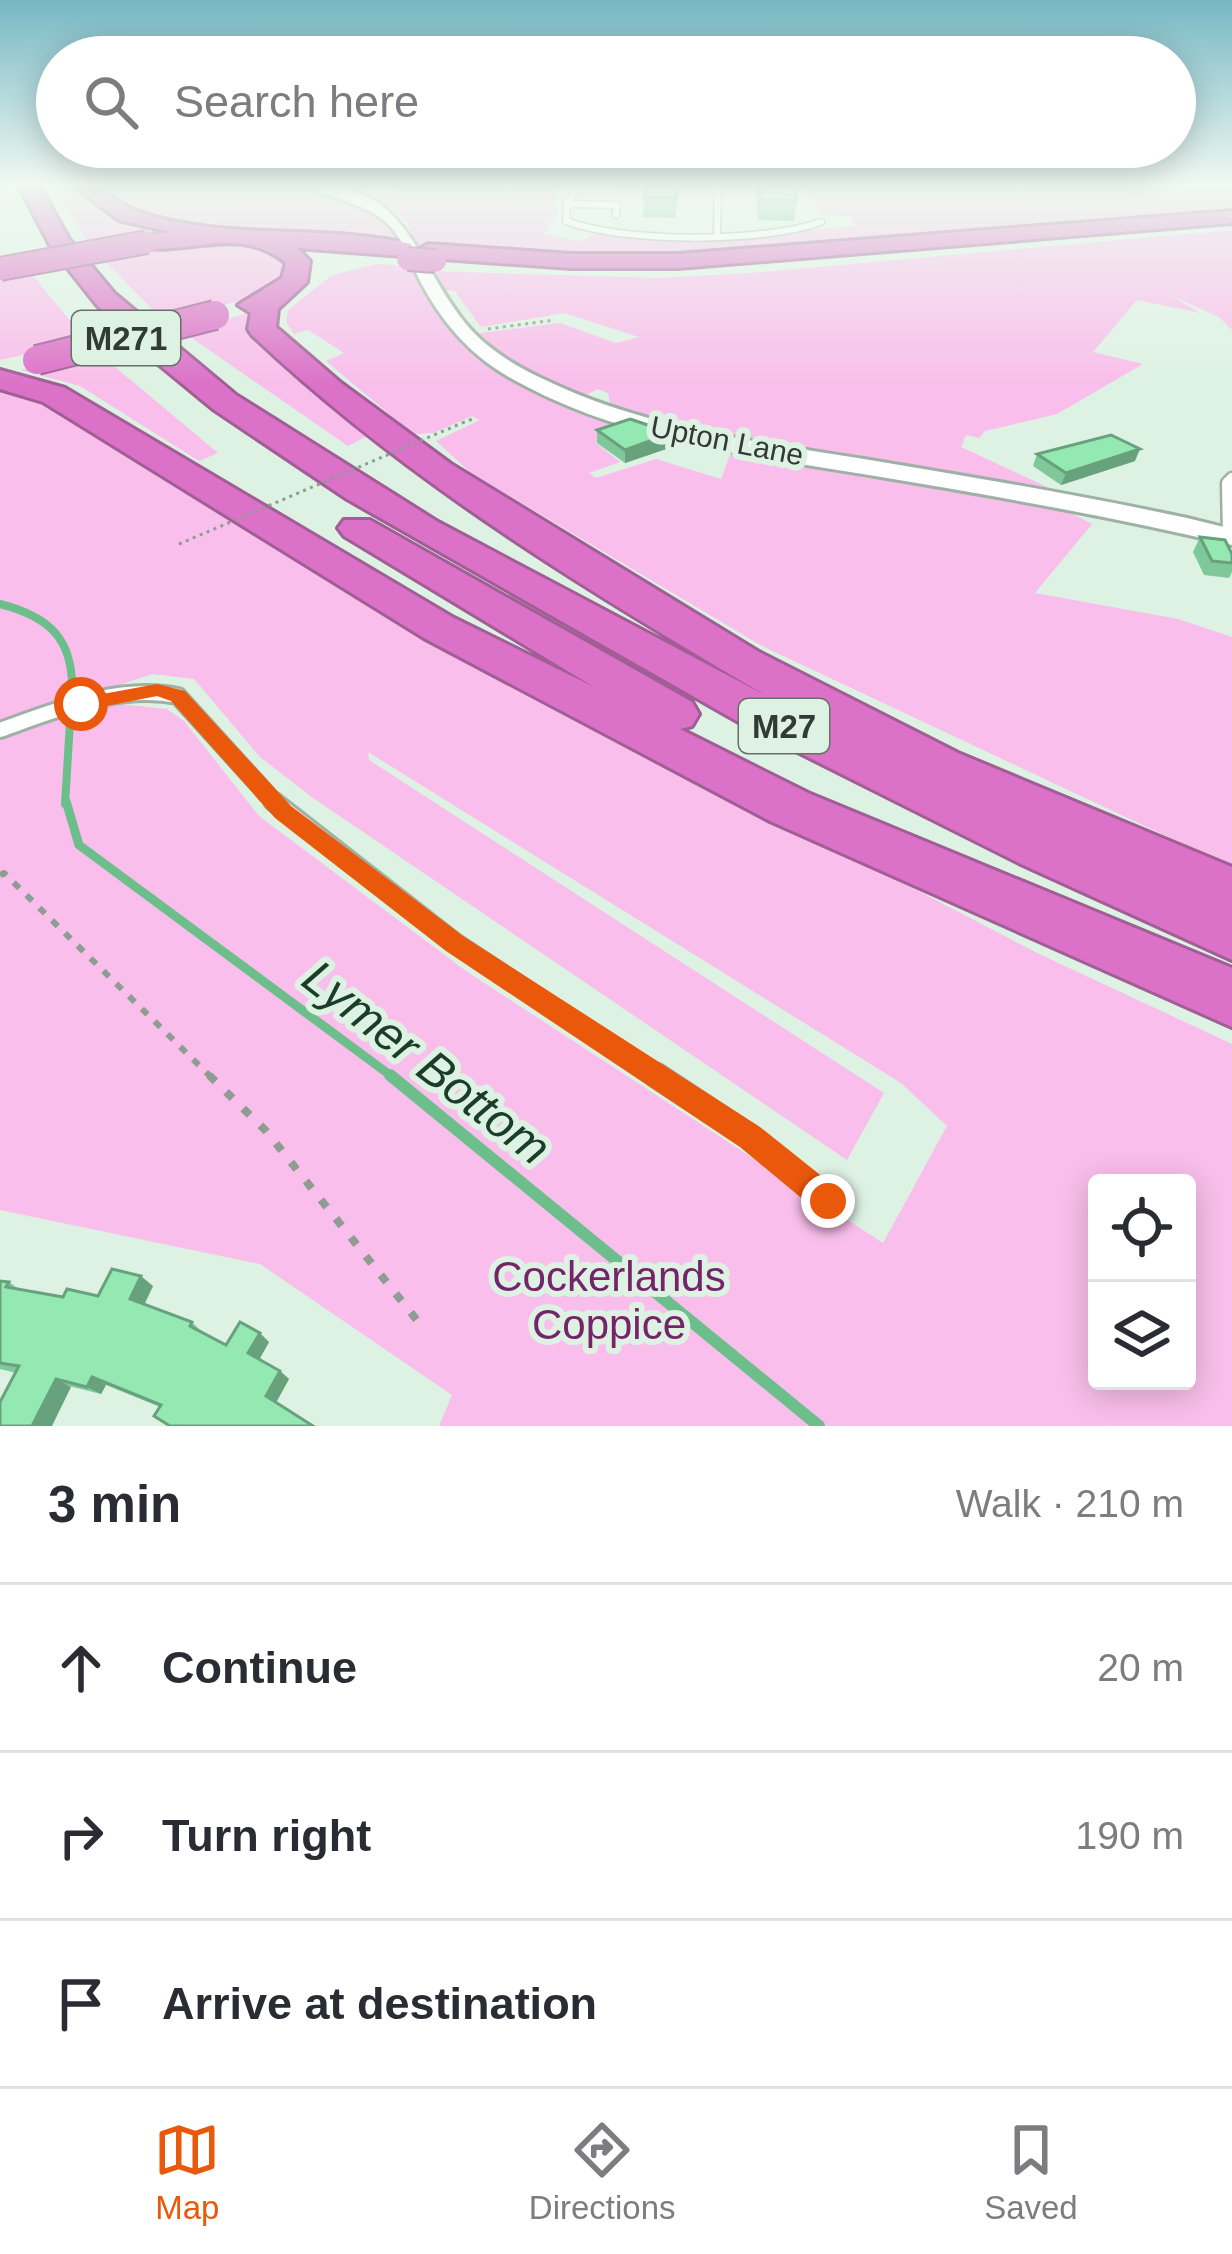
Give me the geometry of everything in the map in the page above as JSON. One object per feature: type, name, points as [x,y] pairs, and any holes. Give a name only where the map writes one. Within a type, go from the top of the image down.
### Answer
[{"type":"highway","name":"M27","points":[[30,251],[66,296],[219,431],[368,534],[794,782],[1054,919]]},
{"type":"highway","name":"M27","points":[[65,251],[105,297],[170,358],[272,434],[392,511],[602,632],[821,746],[1051,856],[1232,934]]},
{"type":"highway","name":"M271","points":[[0,269],[100,251]]},
{"type":"highway","name":"M271","points":[[286,288],[298,261],[288,251]]},
{"type":"highway","name":"M271","points":[[374,251],[592,271],[725,269],[943,251]]},
{"type":"highway","name":"M271","points":[[0,367],[18,370],[215,315],[286,288],[333,262],[418,255],[678,262],[819,251]]},
{"type":"highway","name":"M27","points":[[286,288],[265,308],[262,329],[301,367],[393,440],[597,574],[754,667],[939,766],[1232,892]]},
{"type":"highway","name":"M27","points":[[18,370],[459,639],[789,807],[1232,998]]},
{"type":"street","name":"Upton Lane","points":[[414,251],[464,334],[491,357],[563,396],[676,434],[1004,489],[1230,537]]},
{"type":"lane","points":[[1230,537],[1227,483],[1232,478]]},
{"type":"lane","points":[[0,730],[81,704],[157,690],[178,696],[283,812],[455,943],[750,1137],[828,1201]]},
{"type":"path","points":[[464,334],[554,320]]},
{"type":"path","points":[[179,544],[475,418]]},
{"type":"path","points":[[0,875],[4,873],[266,1131],[424,1329]]},
{"type":"green space","points":[[125,251],[266,251],[285,261],[283,277],[264,294],[164,321],[99,255]]},
{"type":"green space","points":[[485,251],[778,251],[637,257]]},
{"type":"green space","points":[[1002,251],[1232,251],[1232,330],[1219,317],[1170,295],[1200,313],[1137,300],[1093,352],[1143,364],[1057,414],[985,431],[979,438],[966,435],[961,447],[1047,487],[1047,494],[694,431],[610,403],[608,393],[598,389],[580,398],[531,376],[473,334],[560,323],[616,343],[639,337],[564,313],[481,327],[455,291],[441,289],[430,271],[657,278]]},
{"type":"green space","points":[[376,264],[417,267],[451,328],[480,358],[626,429],[596,443],[620,462],[589,473],[596,478],[656,459],[721,479],[731,452],[1063,509],[1092,524],[1035,593],[1178,619],[1232,637],[1232,867],[762,646],[471,473],[436,441],[480,420],[472,416],[433,433],[413,434],[326,361],[344,353],[308,330],[294,334],[286,322],[288,310],[332,275]]},
{"type":"green space","points":[[28,270],[87,341],[0,360],[0,274]]},
{"type":"green space","points":[[255,311],[371,434],[348,446],[183,332]]},
{"type":"green space","points":[[96,351],[218,453],[199,461],[80,386],[21,370]]},
{"type":"green space","name":"Cockerlands Coppice","points":[[0,385],[29,391],[642,747],[1037,953],[1232,1044],[1232,1426],[439,1426],[452,1395],[260,1264],[0,1210]],"holes":[[[152,674],[194,679],[260,757],[313,798],[847,1160],[884,1093],[369,760],[368,752],[901,1083],[947,1126],[883,1243],[466,971],[259,816],[184,721],[167,709],[120,704],[64,716],[61,705]]]},
{"type":"building","points":[[630,419],[672,433],[625,450],[597,430]]},
{"type":"building","points":[[1111,435],[1140,449],[1066,473],[1037,454]]},
{"type":"building","points":[[1200,537],[1225,540],[1232,563],[1212,561]]},
{"type":"building","points":[[112,1269],[141,1276],[130,1299],[192,1322],[190,1326],[226,1345],[240,1322],[260,1333],[248,1353],[280,1371],[266,1396],[313,1426],[170,1426],[154,1416],[161,1405],[92,1377],[87,1387],[56,1379],[32,1426],[0,1426],[0,1402],[19,1366],[0,1363],[0,1281],[9,1282],[6,1287],[63,1297],[67,1289],[98,1296]]},
{"type":"waterway","name":"Lymer Bottom","points":[[0,604],[33,616],[56,634],[69,659],[72,694]]},
{"type":"waterway","name":"Lymer Bottom","points":[[65,804],[70,722]]},
{"type":"waterway","name":"Lymer Bottom","points":[[66,801],[79,845],[391,1075]]},
{"type":"waterway","name":"Lymer Bottom","points":[[391,1075],[394,1078]]},
{"type":"waterway","name":"Lymer Bottom","points":[[391,1075],[819,1426]]},
{"type":"route","points":[[81,704],[157,690],[178,696],[283,812],[455,943],[750,1137],[828,1201]]}]
